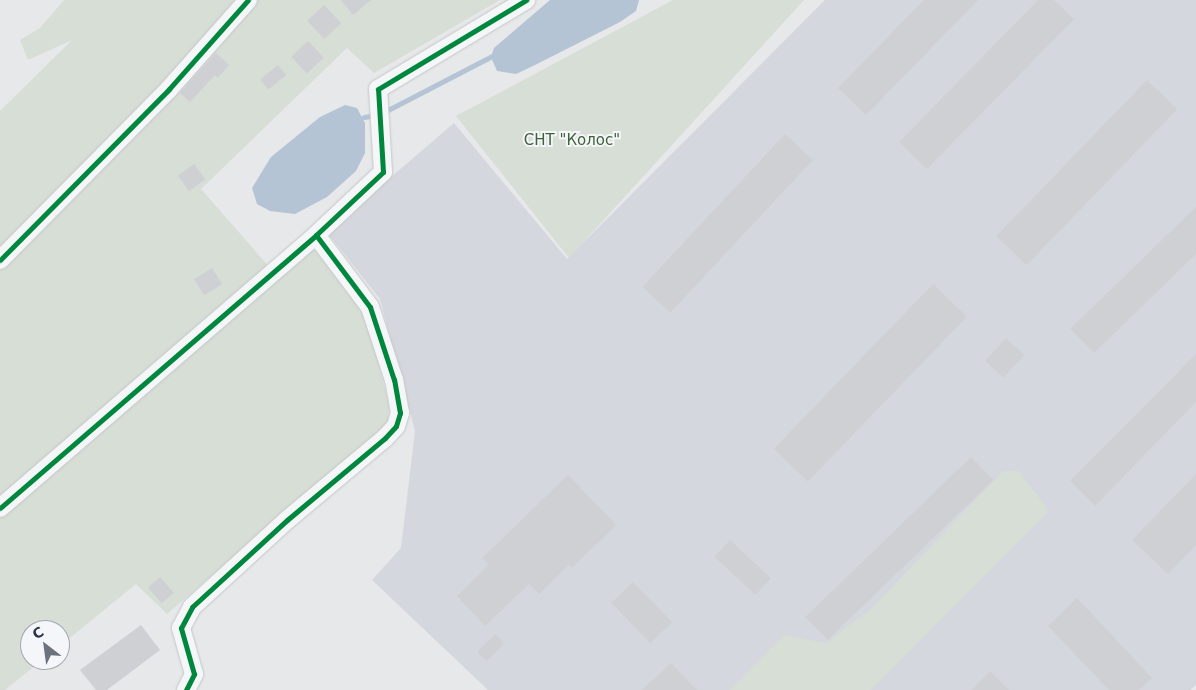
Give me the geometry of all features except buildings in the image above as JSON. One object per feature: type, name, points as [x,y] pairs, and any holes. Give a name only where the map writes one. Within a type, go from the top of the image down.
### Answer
[{"type":"street","points":[[0,260],[169,89],[248,0]]},
{"type":"street","points":[[0,508],[316,235],[383,172],[378,89],[526,0]]},
{"type":"street","points":[[186,690],[194,674],[181,628],[192,607],[287,520],[385,438],[396,426],[400,413],[394,380],[370,308],[316,235]]},
{"type":"shaded area","points":[[825,0],[1196,0],[1196,685],[1190,690],[488,690],[372,580],[401,548],[415,431],[380,299],[327,232],[454,123],[567,259]]},
{"type":"green space","points":[[64,0],[500,0],[374,73],[347,48],[201,189],[278,277],[312,247],[353,296],[367,316],[389,405],[388,423],[167,614],[136,584],[70,638],[70,620],[20,620],[20,670],[30,670],[5,690],[0,690],[0,111],[72,40],[28,60],[20,40],[40,28]]},
{"type":"green space","name":"СНТ \"Колос\"","points":[[673,0],[804,0],[569,258],[456,116]]},
{"type":"green space","points":[[1003,471],[1019,471],[1049,511],[871,690],[730,690],[784,635],[826,643],[871,609]]},
{"type":"water","points":[[550,0],[639,0],[636,11],[620,22],[535,65],[516,74],[497,71],[491,57],[494,48]]},
{"type":"water","points":[[345,105],[357,108],[365,123],[365,153],[356,171],[327,197],[295,214],[270,211],[257,204],[252,188],[271,157],[320,117]]},
{"type":"waterway","points":[[384,112],[496,54]]},
{"type":"waterway","points":[[364,117],[376,115]]},
{"type":"cycle path","points":[[0,260],[169,89],[248,0]]},
{"type":"cycle path","points":[[0,508],[316,235],[383,172],[378,89],[526,0]]},
{"type":"cycle path","points":[[186,690],[194,674],[181,628],[192,607],[287,520],[385,438],[396,426],[400,413],[394,380],[370,307],[316,235]]}]
